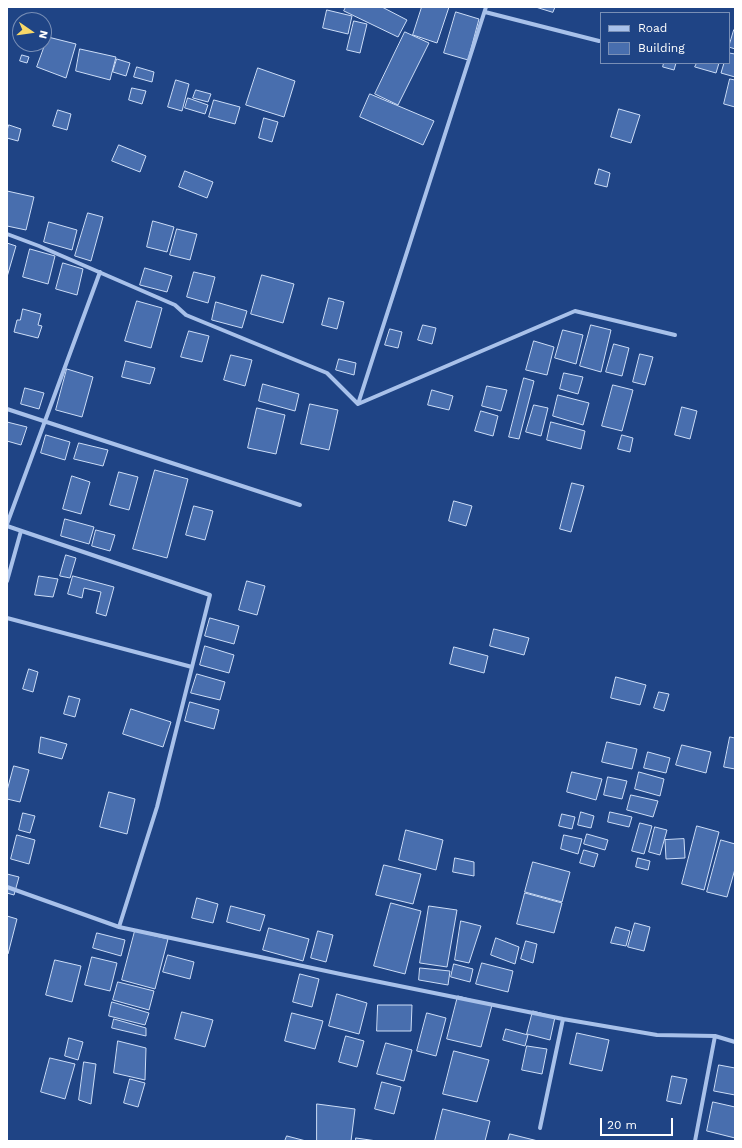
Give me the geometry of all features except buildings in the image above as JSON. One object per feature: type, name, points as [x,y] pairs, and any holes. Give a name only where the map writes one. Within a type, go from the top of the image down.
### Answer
[{"type":"street","points":[[358,404],[486,7]]},
{"type":"street","points":[[485,12],[599,41]]},
{"type":"street","points":[[7,234],[39,246],[176,305],[186,315],[327,373],[358,404]]},
{"type":"street","points":[[100,272],[7,525],[210,595],[157,807],[119,927]]},
{"type":"street","points":[[358,404],[575,311],[675,335]]},
{"type":"street","points":[[7,409],[300,505]]},
{"type":"street","points":[[7,581],[21,530]]},
{"type":"street","points":[[7,618],[192,668]]},
{"type":"street","points":[[7,887],[119,927],[563,1020],[657,1035],[715,1036],[735,1042]]},
{"type":"street","points":[[540,1128],[563,1020]]},
{"type":"street","points":[[695,1141],[715,1036]]}]
